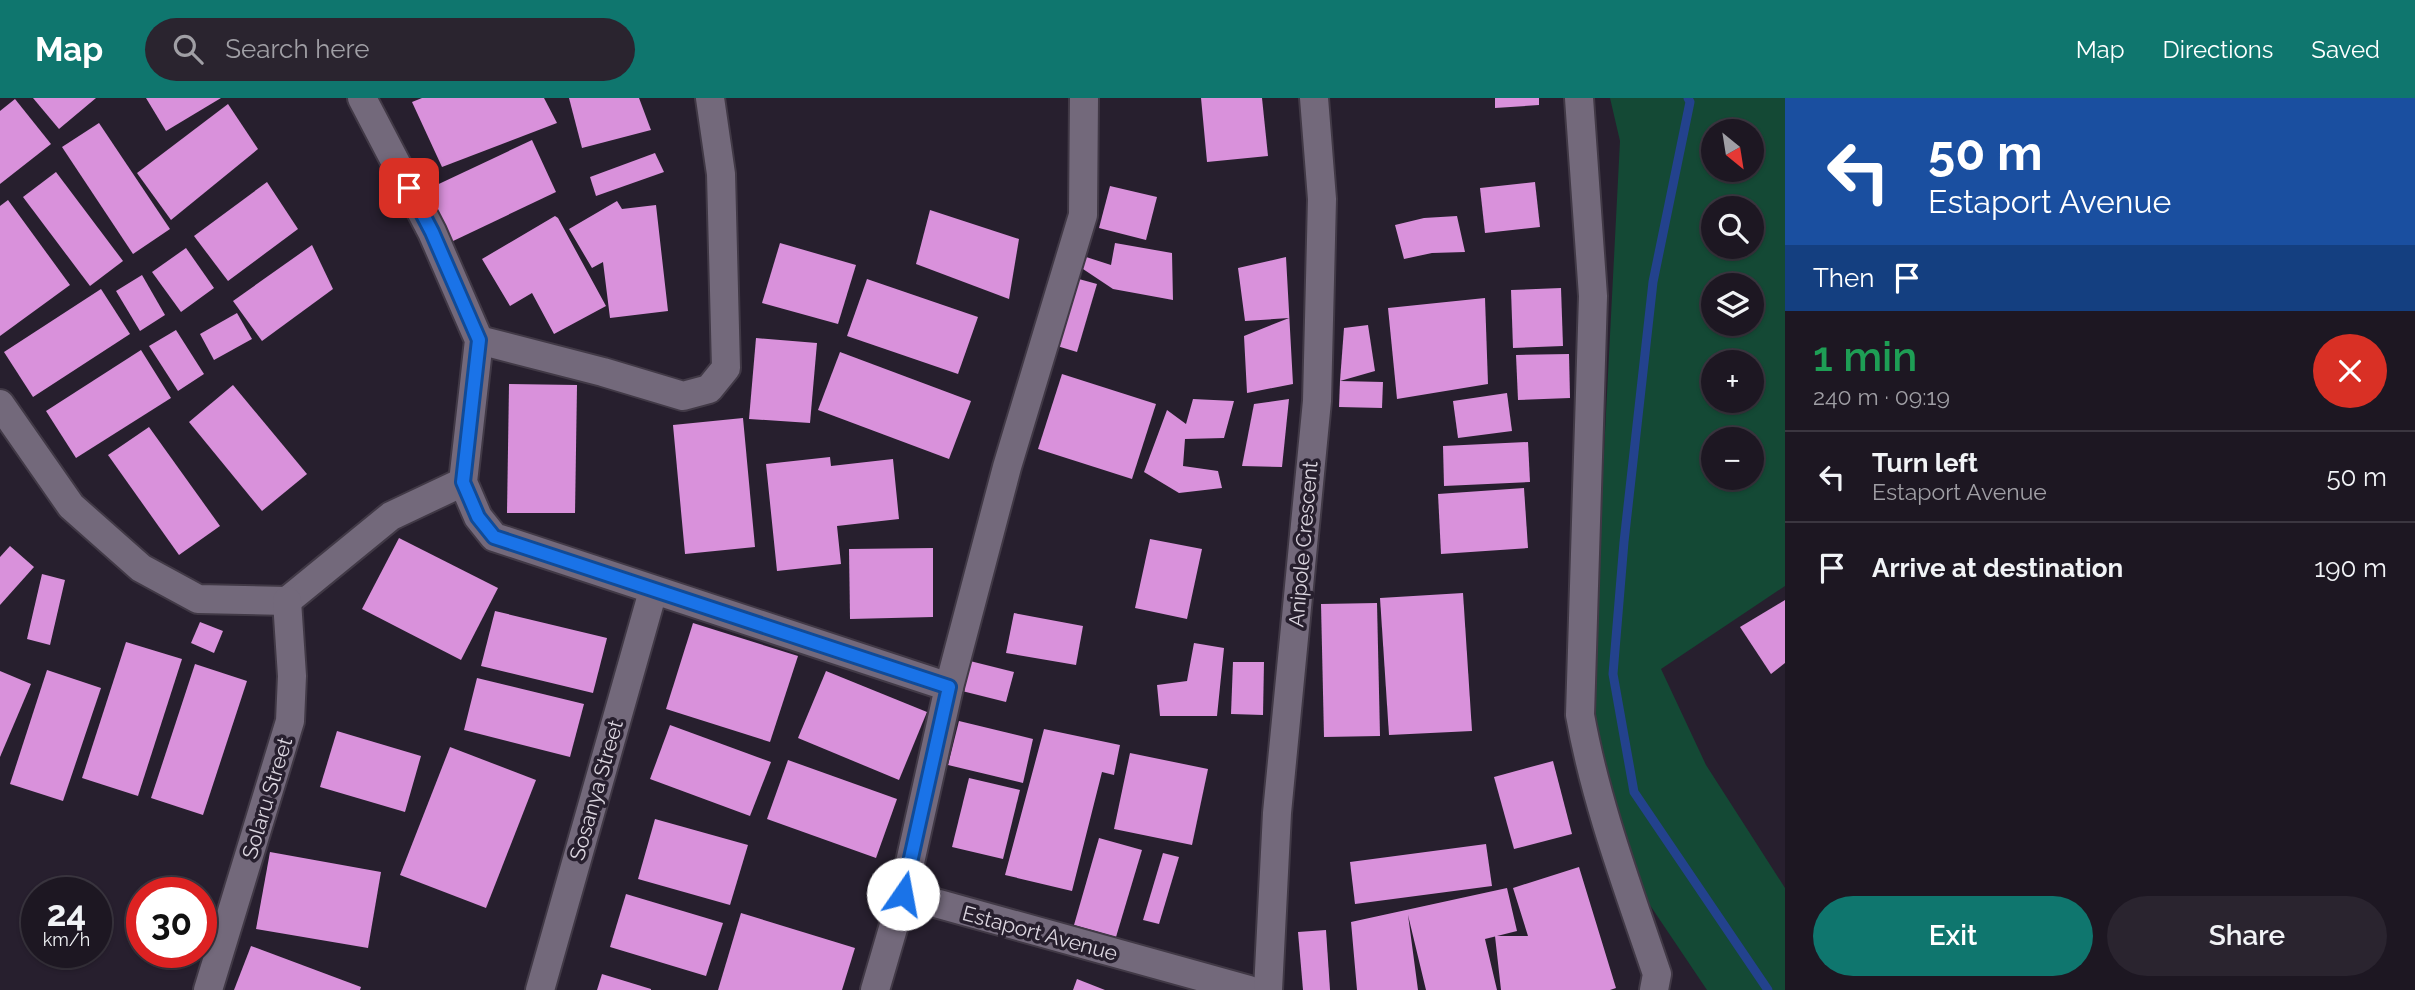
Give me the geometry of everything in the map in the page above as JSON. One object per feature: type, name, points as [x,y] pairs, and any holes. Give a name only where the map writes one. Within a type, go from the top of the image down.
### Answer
[{"type":"street","points":[[362,98],[432,232],[479,340],[463,482],[478,517],[494,537],[949,687]]},
{"type":"street","points":[[479,340],[683,396],[709,389],[726,369],[721,174],[710,98]]},
{"type":"street","points":[[875,990],[903,894],[949,687],[1007,467],[1083,215],[1084,98]]},
{"type":"street","name":"Anipole Crescent","points":[[1268,990],[1277,813],[1317,401],[1322,199],[1314,98]]},
{"type":"street","points":[[1579,98],[1593,296],[1580,715],[1592,779],[1657,974],[1654,990]]},
{"type":"street","points":[[0,404],[71,506],[141,568],[198,598],[287,601],[391,516],[463,482]]},
{"type":"street","name":"Sosanya Street","points":[[540,990],[653,591]]},
{"type":"street","name":"Solaru Street","points":[[208,990],[290,721],[292,676],[287,601]]},
{"type":"street","name":"Estaport Avenue","points":[[903,894],[1249,990]]},
{"type":"green space","points":[[1610,98],[1785,98],[1785,586],[1661,669],[1706,765],[1785,888],[1785,990],[1707,990],[1625,868],[1589,744],[1620,141]]},
{"type":"building","points":[[33,98],[96,98],[59,129]]},
{"type":"building","points":[[146,98],[221,98],[166,131]]},
{"type":"building","points":[[422,98],[544,98],[557,123],[442,167],[412,102]]},
{"type":"building","points":[[569,98],[639,98],[651,130],[582,148]]},
{"type":"building","points":[[1201,98],[1262,98],[1268,156],[1207,162]]},
{"type":"building","points":[[1495,98],[1539,98],[1539,105],[1495,108]]},
{"type":"building","points":[[15,99],[51,144],[0,184],[0,111]]},
{"type":"building","points":[[228,104],[258,149],[171,220],[137,173]]},
{"type":"building","points":[[99,123],[170,229],[133,254],[62,147]]},
{"type":"building","points":[[532,140],[556,192],[451,242],[426,190]]},
{"type":"building","points":[[655,153],[664,172],[596,196],[590,177]]},
{"type":"building","points":[[56,172],[123,261],[90,286],[23,197]]},
{"type":"building","points":[[267,182],[298,229],[228,281],[194,236]]},
{"type":"building","points":[[1535,182],[1540,227],[1485,233],[1480,188]]},
{"type":"building","points":[[1110,186],[1157,197],[1146,240],[1099,228]]},
{"type":"building","points":[[8,200],[70,285],[0,336],[0,206]]},
{"type":"building","points":[[617,201],[622,209],[656,205],[668,311],[610,318],[603,262],[592,268],[569,229]]},
{"type":"building","points":[[930,210],[1019,239],[1009,299],[916,264]]},
{"type":"building","points":[[555,216],[606,306],[554,334],[532,293],[510,306],[482,259]]},
{"type":"building","points":[[1457,216],[1465,252],[1432,253],[1404,259],[1395,225],[1424,218]]},
{"type":"building","points":[[780,243],[856,265],[838,324],[762,303]]},
{"type":"building","points":[[1115,243],[1172,253],[1173,300],[1113,289],[1080,267],[1083,256],[1111,265]]},
{"type":"building","points":[[312,245],[333,289],[262,341],[233,301]]},
{"type":"building","points":[[186,248],[214,288],[181,312],[152,272]]},
{"type":"building","points":[[1286,257],[1293,384],[1247,393],[1244,336],[1289,318],[1245,321],[1238,268]]},
{"type":"building","points":[[142,275],[165,315],[140,331],[116,291]]},
{"type":"building","points":[[1068,276],[1097,284],[1077,352],[1047,343]]},
{"type":"building","points":[[867,279],[978,317],[958,374],[847,336]]},
{"type":"building","points":[[1561,288],[1563,346],[1513,348],[1511,290]]},
{"type":"building","points":[[101,289],[130,334],[33,397],[4,352]]},
{"type":"building","points":[[1485,298],[1488,384],[1397,399],[1388,308]]},
{"type":"building","points":[[237,313],[252,339],[214,360],[200,334]]},
{"type":"building","points":[[1368,325],[1375,371],[1340,381],[1344,328]]},
{"type":"building","points":[[176,330],[204,374],[178,391],[149,346]]},
{"type":"building","points":[[756,338],[817,343],[810,423],[749,419]]},
{"type":"building","points":[[141,350],[171,398],[76,458],[46,411]]},
{"type":"building","points":[[840,352],[971,401],[949,459],[818,410]]},
{"type":"building","points":[[1569,354],[1570,398],[1518,400],[1516,355]]},
{"type":"building","points":[[1062,374],[1156,404],[1132,479],[1038,449]]},
{"type":"building","points":[[1340,381],[1383,382],[1382,408],[1339,407]]},
{"type":"building","points":[[509,384],[577,385],[575,513],[507,513]]},
{"type":"building","points":[[233,385],[307,474],[262,511],[189,422]]},
{"type":"building","points":[[1507,393],[1512,431],[1458,438],[1453,401]]},
{"type":"building","points":[[1193,399],[1234,401],[1224,438],[1185,439],[1183,466],[1218,471],[1222,488],[1179,493],[1144,472],[1167,410],[1186,424]]},
{"type":"building","points":[[1289,399],[1282,467],[1242,466],[1254,404]]},
{"type":"building","points":[[743,418],[755,547],[685,554],[673,425]]},
{"type":"building","points":[[149,427],[220,526],[179,555],[108,455]]},
{"type":"building","points":[[1528,442],[1530,482],[1444,486],[1443,446]]},
{"type":"building","points":[[830,457],[831,466],[893,459],[899,519],[837,526],[841,564],[777,571],[766,464]]},
{"type":"building","points":[[1524,488],[1528,548],[1441,554],[1438,494]]},
{"type":"building","points":[[399,538],[498,588],[461,660],[362,609]]},
{"type":"building","points":[[1150,539],[1202,549],[1187,619],[1135,608]]},
{"type":"building","points":[[10,546],[34,567],[0,605],[0,557]]},
{"type":"building","points":[[933,548],[933,617],[850,619],[849,549]]},
{"type":"building","points":[[42,574],[65,580],[50,645],[27,639]]},
{"type":"building","points":[[1463,593],[1472,731],[1389,735],[1380,598]]},
{"type":"building","points":[[1785,600],[1785,663],[1771,674],[1740,627]]},
{"type":"building","points":[[1377,603],[1380,736],[1324,737],[1321,604]]},
{"type":"building","points":[[495,611],[607,638],[593,693],[481,666]]},
{"type":"building","points":[[1014,613],[1083,626],[1076,665],[1006,653]]},
{"type":"building","points":[[200,622],[223,631],[214,653],[191,643]]},
{"type":"building","points":[[693,623],[798,656],[770,742],[666,709]]},
{"type":"building","points":[[126,642],[182,659],[138,796],[82,778]]},
{"type":"building","points":[[1194,643],[1224,648],[1217,716],[1160,716],[1157,685],[1187,681]]},
{"type":"building","points":[[970,661],[1014,672],[1006,702],[962,691]]},
{"type":"building","points":[[1233,662],[1264,662],[1263,715],[1231,714]]},
{"type":"building","points":[[195,664],[247,681],[203,815],[151,798]]},
{"type":"building","points":[[47,670],[101,688],[63,801],[10,784]]},
{"type":"building","points":[[0,671],[31,684],[0,757]]},
{"type":"building","points":[[826,671],[927,712],[899,780],[798,738]]},
{"type":"building","points":[[477,678],[584,704],[570,757],[464,730]]},
{"type":"building","points":[[959,721],[1033,739],[1023,783],[948,765]]},
{"type":"building","points":[[670,725],[771,762],[750,816],[650,779]]},
{"type":"building","points":[[1044,729],[1120,745],[1114,775],[1102,772],[1072,891],[1005,875]]},
{"type":"building","points":[[337,731],[421,756],[405,812],[320,787]]},
{"type":"building","points":[[450,747],[536,780],[486,908],[400,875]]},
{"type":"building","points":[[1130,753],[1208,769],[1192,845],[1114,829]]},
{"type":"building","points":[[788,760],[897,799],[876,858],[767,819]]},
{"type":"building","points":[[1553,761],[1572,834],[1514,849],[1494,777]]},
{"type":"building","points":[[969,778],[1020,790],[1003,859],[952,847]]},
{"type":"building","points":[[655,819],[748,845],[730,905],[638,879]]},
{"type":"building","points":[[1099,838],[1142,850],[1116,937],[1074,925]]},
{"type":"building","points":[[1486,844],[1492,886],[1355,904],[1350,862]]},
{"type":"building","points":[[270,852],[381,872],[368,948],[256,929]]},
{"type":"building","points":[[1163,853],[1179,857],[1159,924],[1143,920]]},
{"type":"building","points":[[1579,867],[1616,988],[1501,990],[1495,936],[1528,936],[1513,888]]},
{"type":"building","points":[[1507,888],[1517,931],[1485,939],[1497,990],[1426,990],[1408,915],[1418,990],[1357,990],[1351,922]]},
{"type":"building","points":[[626,894],[723,923],[706,976],[610,947]]},
{"type":"building","points":[[741,913],[855,948],[842,990],[718,990]]},
{"type":"building","points":[[1326,930],[1330,990],[1303,990],[1298,932]]},
{"type":"building","points":[[251,946],[361,987],[360,990],[234,990]]},
{"type":"building","points":[[602,974],[651,989],[651,990],[597,990]]},
{"type":"building","points":[[1077,979],[1105,990],[1073,990]]},
{"type":"waterway","points":[[1688,98],[1690,102],[1653,282],[1624,542],[1613,674],[1634,792],[1768,990]]},
{"type":"route","points":[[409,188],[432,232],[479,340],[463,482],[478,517],[494,537],[949,687],[903,894]]}]
